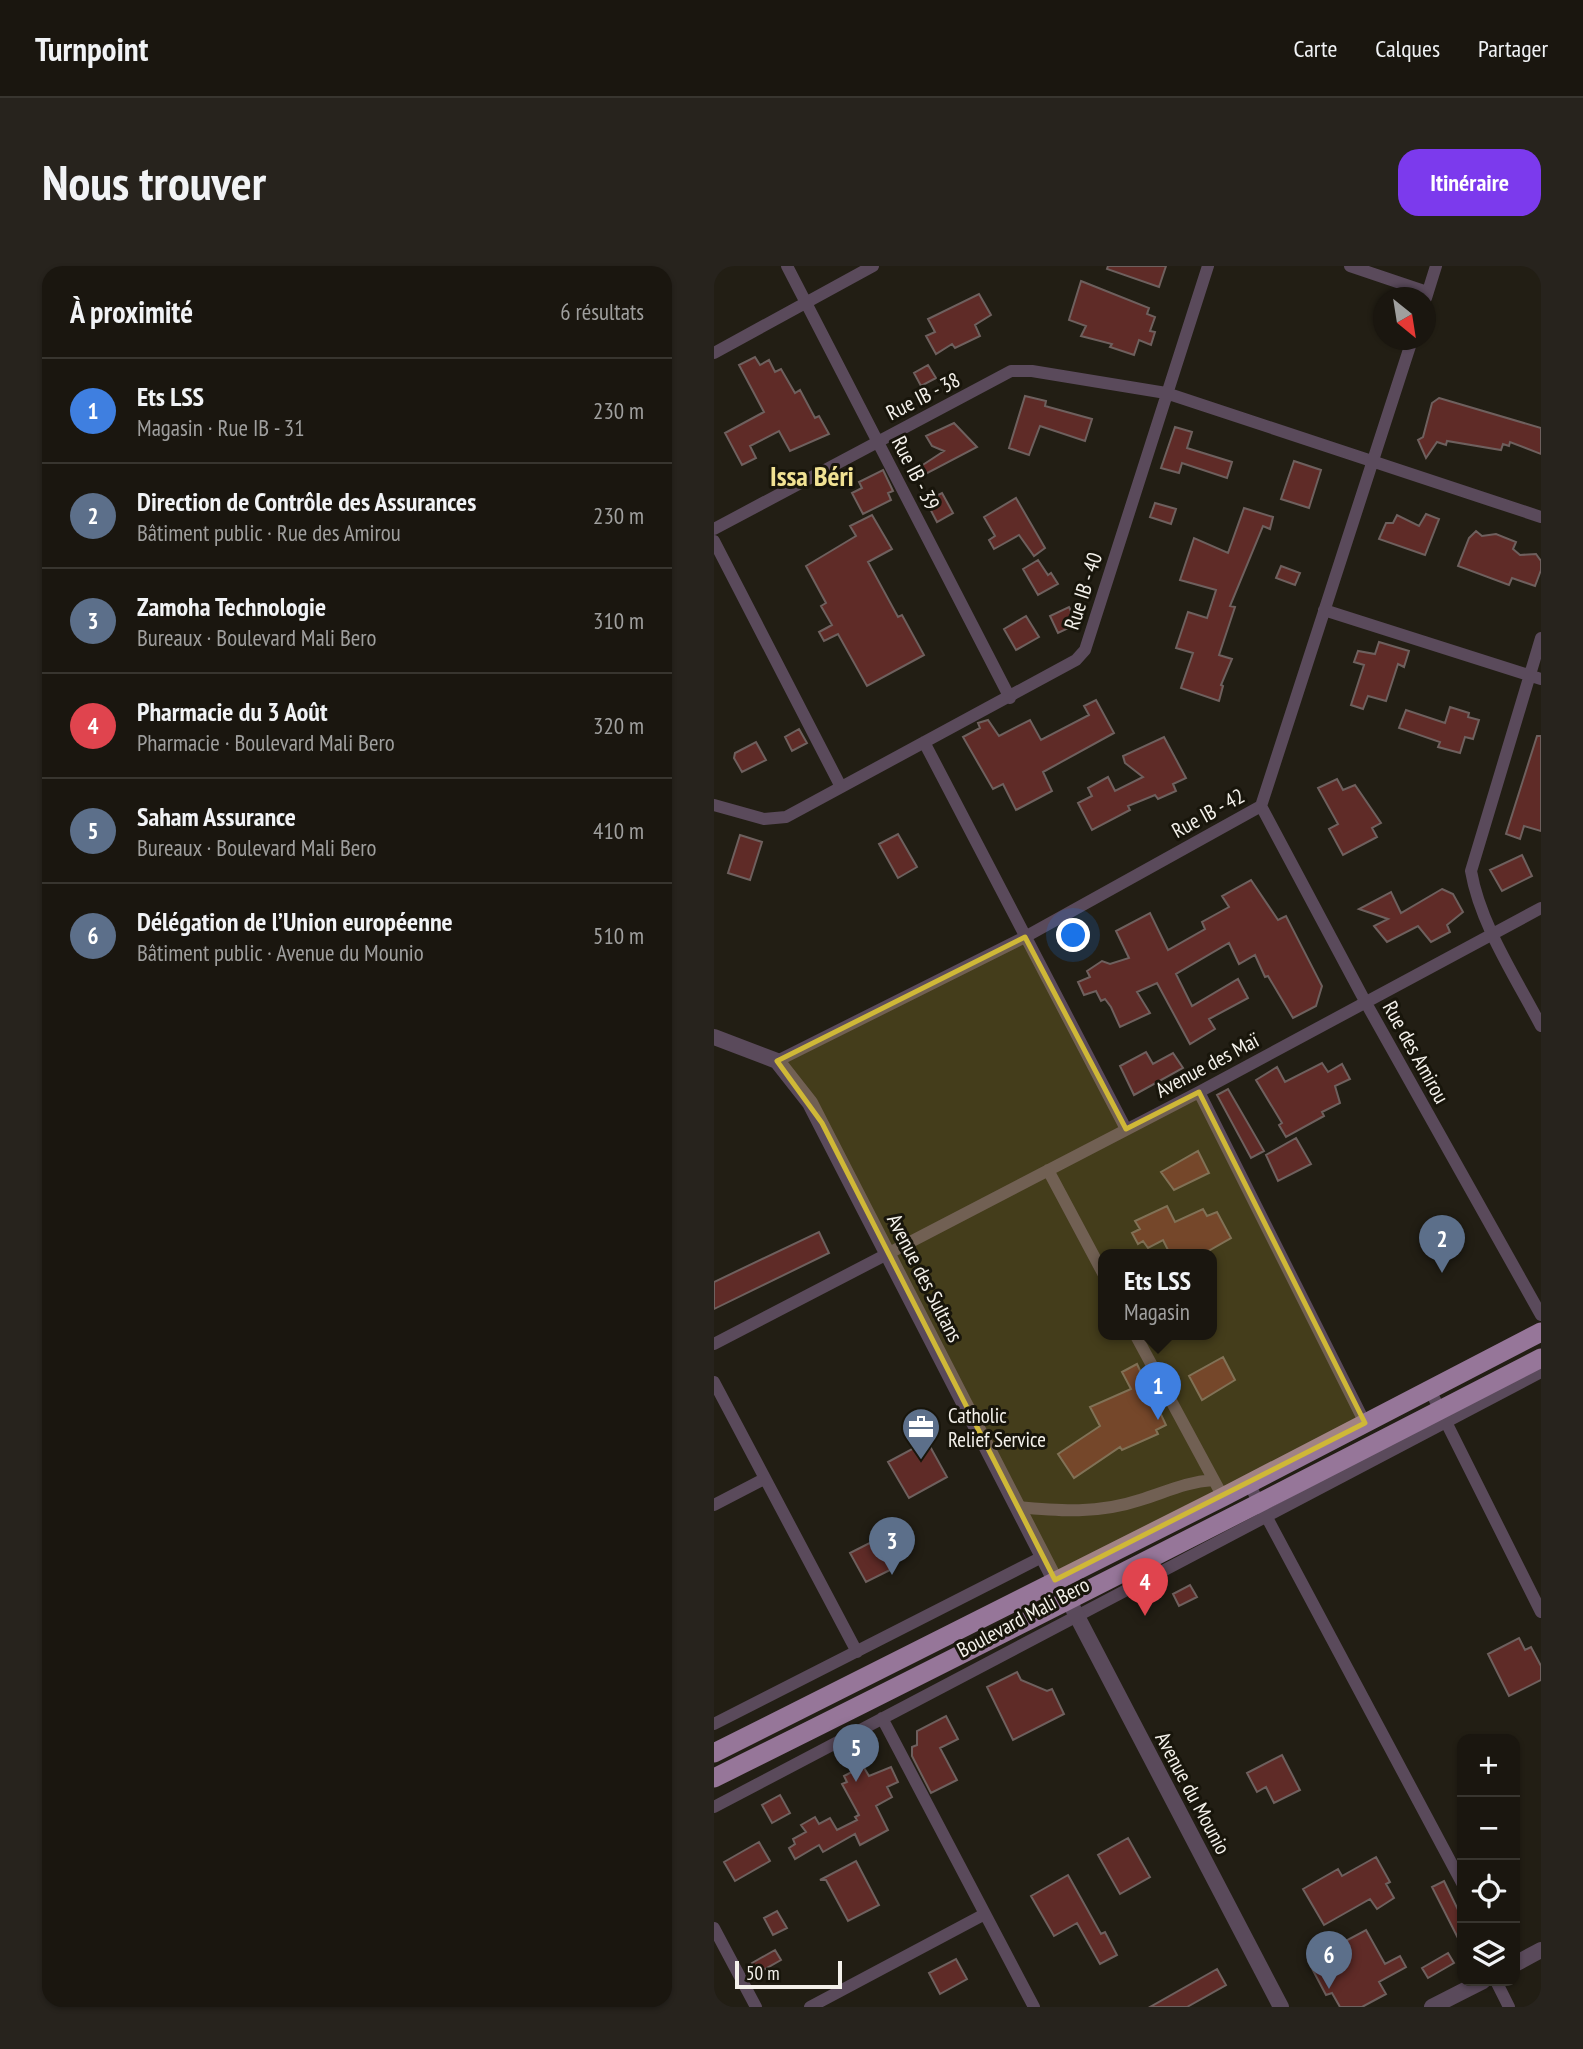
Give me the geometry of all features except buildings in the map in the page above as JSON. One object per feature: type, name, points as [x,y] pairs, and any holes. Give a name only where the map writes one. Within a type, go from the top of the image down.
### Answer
[{"type":"main road","name":"Boulevard Mali Bero","points":[[714,1753],[1249,1484],[1541,1332]]},
{"type":"main road","name":"Boulevard Mali Bero","points":[[714,1779],[1072,1607],[1263,1510],[1443,1416],[1541,1357]]},
{"type":"street","name":"Rue IB - 39","points":[[787,266],[1010,698]]},
{"type":"street","points":[[714,353],[873,266]]},
{"type":"street","name":"Rue IB - 40","points":[[714,805],[775,821],[1066,668],[1085,650],[1208,266]]},
{"type":"street","points":[[1350,266],[1406,287]]},
{"type":"street","points":[[1429,287],[1436,266]]},
{"type":"street","name":"Rue IB - 42","points":[[777,1061],[1025,937],[1261,806],[1409,350]]},
{"type":"street","name":"Rue IB - 38","points":[[714,528],[1011,371],[1032,371],[1166,393],[1541,517]]},
{"type":"street","points":[[714,541],[841,787]]},
{"type":"street","points":[[1324,610],[1535,677]]},
{"type":"street","points":[[1541,638],[1535,677],[1471,871],[1473,885],[1493,932],[1541,1026]]},
{"type":"street","points":[[925,742],[1126,1129]]},
{"type":"street","name":"Rue des Amirou","points":[[1261,806],[1366,1003],[1541,1315]]},
{"type":"street","name":"Avenue des Maï","points":[[714,1344],[1199,1092],[1541,908]]},
{"type":"street","name":"Avenue des Sultans","points":[[714,1037],[777,1061],[796,1082],[822,1123],[1055,1580]]},
{"type":"street","points":[[1199,1092],[1365,1423]]},
{"type":"street","points":[[1048,1170],[1098,1264]]},
{"type":"street","points":[[1138,1340],[1223,1497]]},
{"type":"street","name":"Boulevard Mali Bero","points":[[1443,1416],[1541,1372]]},
{"type":"street","points":[[714,1382],[857,1652]]},
{"type":"street","points":[[1430,1390],[1541,1612]]},
{"type":"street","points":[[714,1505],[764,1479]]},
{"type":"street","points":[[1017,1507],[1077,1513],[1140,1500],[1188,1482],[1213,1480]]},
{"type":"street","points":[[1249,1484],[1457,1874]]},
{"type":"street","name":"Boulevard Mali Bero","points":[[714,1724],[1042,1557]]},
{"type":"street","name":"Boulevard Mali Bero","points":[[714,1807],[882,1718],[1072,1607]]},
{"type":"street","name":"Avenue du Mounio","points":[[1072,1607],[1281,2007]]},
{"type":"street","points":[[882,1718],[983,1915],[1034,2007]]},
{"type":"street","points":[[810,2007],[983,1915]]},
{"type":"street","points":[[714,1928],[756,2007]]},
{"type":"street","points":[[1520,1961],[1541,1950]]},
{"type":"street","points":[[1432,2007],[1473,1986]]},
{"type":"street","points":[[1498,1986],[1509,2007]]},
{"type":"highlighted area","points":[[1025,937],[1126,1129],[1199,1092],[1365,1423],[1055,1580],[822,1123],[777,1061]]},
{"type":"place","name":"Direction de Contrôle des Assurances","points":[[1442,1273]]},
{"type":"place","name":"Ets LSS","points":[[1158,1420]]},
{"type":"place","name":"Catholic Relief Service","points":[[921,1461]]},
{"type":"place","name":"Zamoha Technologie","points":[[892,1575]]},
{"type":"place","name":"Pharmacie du 3 Août","points":[[1145,1616]]},
{"type":"place","name":"Saham Assurance","points":[[856,1782]]},
{"type":"place","name":"Délégation de l’Union européenne","points":[[1329,1989]]},
{"type":"district","name":"Issa Béri","points":[[812,475]]}]
